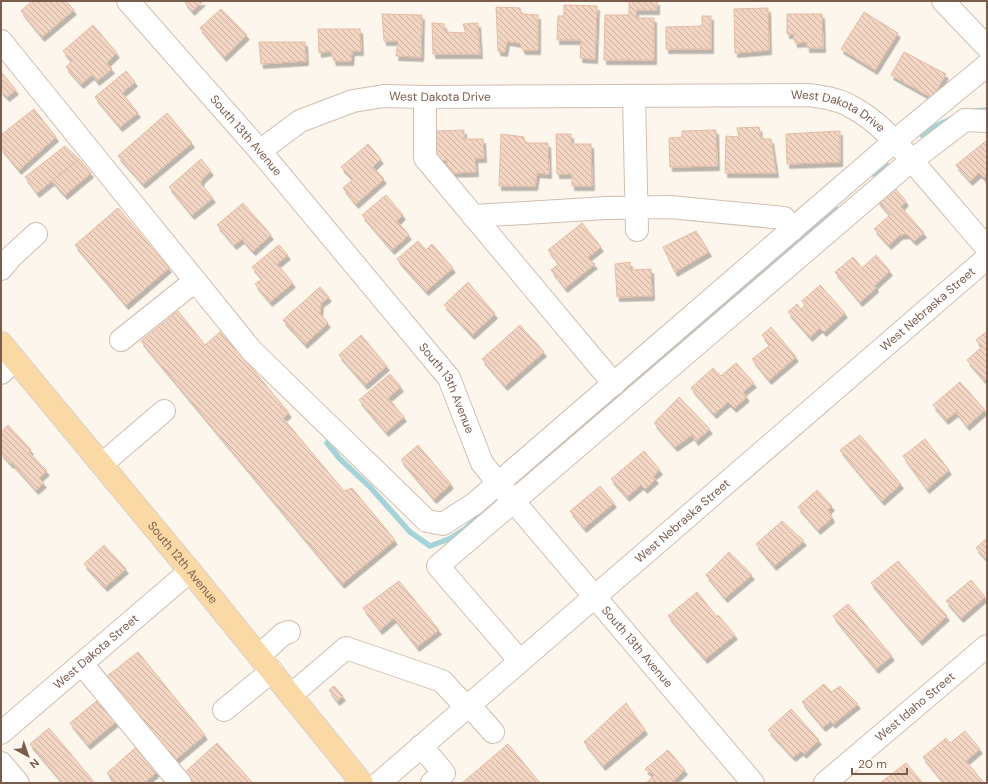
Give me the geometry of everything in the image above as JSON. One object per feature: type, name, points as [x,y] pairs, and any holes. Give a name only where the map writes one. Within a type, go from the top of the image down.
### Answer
[{"type":"main road","name":"South 12th Avenue","points":[[1,343],[8,367],[102,464],[266,663],[362,783]]},
{"type":"street","name":"South 13th Avenue","points":[[128,1],[260,151],[449,378],[482,463],[753,783]]},
{"type":"street","points":[[943,1],[987,47]]},
{"type":"street","points":[[1,41],[252,352],[427,522],[443,524],[474,504],[792,230],[987,65]]},
{"type":"street","name":"West Dakota Drive","points":[[260,151],[300,121],[353,101],[384,96],[634,97],[809,95],[828,98],[848,105],[870,119],[895,142],[987,248]]},
{"type":"street","points":[[425,97],[424,158],[614,384]]},
{"type":"street","points":[[634,97],[637,230]]},
{"type":"street","points":[[520,661],[438,566],[912,161],[965,120],[987,121]]},
{"type":"street","points":[[473,216],[607,208],[670,207],[784,218],[792,230]]},
{"type":"street","points":[[1,269],[10,257],[36,234]]},
{"type":"street","name":"West Nebraska Street","points":[[378,783],[987,258]]},
{"type":"street","points":[[120,340],[195,282]]},
{"type":"street","points":[[102,464],[164,411]]},
{"type":"street","name":"West Dakota Street","points":[[3,728],[82,664],[190,571]]},
{"type":"street","points":[[224,710],[266,663],[283,634],[289,632]]},
{"type":"street","name":"West Idaho Street","points":[[825,783],[987,646]]},
{"type":"street","points":[[291,695],[346,648],[442,681],[493,732]]},
{"type":"street","points":[[82,664],[180,783]]},
{"type":"street","points":[[421,746],[444,773],[432,783]]},
{"type":"street","points":[[1,763],[18,783]]},
{"type":"building","points":[[32,1],[66,1],[74,10],[42,37],[21,11]]},
{"type":"building","points":[[184,1],[203,1],[192,11]]},
{"type":"building","points":[[629,1],[657,1],[657,10],[636,10],[636,18],[654,18],[654,60],[604,60],[605,15],[629,15]]},
{"type":"building","points":[[564,5],[597,6],[595,59],[580,58],[581,40],[557,40],[558,16],[564,16]]},
{"type":"building","points":[[496,7],[520,8],[521,14],[538,15],[538,50],[523,50],[520,43],[507,41],[505,52],[498,51]]},
{"type":"building","points":[[768,8],[769,50],[735,53],[734,9]]},
{"type":"building","points":[[221,9],[247,35],[224,57],[200,28]]},
{"type":"building","points":[[864,12],[898,33],[875,70],[841,49]]},
{"type":"building","points":[[382,14],[422,15],[421,57],[396,56],[398,41],[384,41]]},
{"type":"building","points":[[787,14],[822,14],[823,48],[807,48],[807,42],[795,43],[794,34],[787,34]]},
{"type":"building","points":[[702,16],[711,16],[711,49],[666,49],[666,27],[702,26]]},
{"type":"building","points":[[432,23],[444,24],[445,32],[466,33],[463,24],[478,23],[480,54],[433,54]]},
{"type":"building","points":[[93,25],[117,53],[107,63],[112,69],[97,81],[92,75],[81,84],[66,67],[72,61],[63,51]]},
{"type":"building","points":[[318,29],[360,29],[361,51],[352,51],[351,61],[334,61],[331,51],[319,53]]},
{"type":"building","points":[[259,42],[305,42],[306,61],[261,64]]},
{"type":"building","points":[[904,52],[946,74],[932,98],[891,75]]},
{"type":"building","points":[[126,71],[135,82],[122,93],[138,113],[120,127],[95,97]]},
{"type":"building","points":[[1,72],[16,90],[7,97],[1,91]]},
{"type":"building","points":[[34,109],[56,137],[19,170],[1,148],[1,135]]},
{"type":"building","points":[[167,113],[192,143],[143,184],[118,156]]},
{"type":"building","points":[[759,127],[761,139],[771,139],[776,173],[725,173],[726,136],[739,137],[737,128]]},
{"type":"building","points":[[464,130],[464,139],[483,139],[484,158],[475,158],[476,172],[447,173],[447,160],[437,161],[436,131]]},
{"type":"building","points":[[716,130],[717,166],[670,167],[669,138],[682,137],[682,131]]},
{"type":"building","points":[[840,131],[840,162],[787,164],[786,134]]},
{"type":"building","points":[[501,134],[524,137],[525,143],[548,143],[549,174],[537,173],[535,186],[499,186]]},
{"type":"building","points":[[556,134],[571,134],[571,144],[591,144],[592,186],[572,186],[572,174],[557,174]]},
{"type":"building","points":[[987,140],[987,175],[984,178],[979,173],[970,181],[956,165]]},
{"type":"building","points":[[368,144],[381,159],[373,167],[384,179],[356,204],[343,188],[353,179],[341,167]]},
{"type":"building","points":[[65,146],[79,159],[37,193],[25,177]]},
{"type":"building","points":[[79,159],[91,173],[65,195],[52,181]]},
{"type":"building","points":[[201,159],[211,171],[202,179],[201,184],[213,198],[192,215],[169,187]]},
{"type":"building","points":[[893,186],[906,201],[901,207],[924,233],[914,241],[907,234],[900,235],[889,245],[874,229],[890,215],[877,200]]},
{"type":"building","points":[[386,195],[403,215],[397,221],[409,235],[392,250],[362,215]]},
{"type":"building","points":[[243,203],[271,235],[253,251],[242,239],[234,245],[217,225]]},
{"type":"building","points":[[118,208],[169,268],[126,305],[75,245]]},
{"type":"building","points":[[582,223],[601,247],[587,258],[595,264],[565,288],[551,270],[559,264],[548,250]]},
{"type":"building","points":[[696,231],[709,252],[675,272],[663,247]]},
{"type":"building","points":[[418,241],[426,250],[432,244],[453,268],[426,291],[397,259]]},
{"type":"building","points":[[279,245],[288,255],[277,264],[293,283],[270,302],[255,284],[262,279],[252,267]]},
{"type":"building","points":[[876,255],[890,271],[875,285],[876,288],[860,302],[835,272],[853,257],[862,268]]},
{"type":"building","points":[[630,262],[630,270],[651,269],[652,296],[617,297],[615,264]]},
{"type":"building","points":[[468,282],[495,314],[472,335],[444,305]]},
{"type":"building","points":[[820,285],[845,313],[824,332],[820,328],[810,337],[788,312],[797,304],[801,309],[805,305],[802,301]]},
{"type":"building","points":[[320,287],[329,297],[321,303],[320,313],[328,323],[305,344],[283,320]]},
{"type":"building","points":[[178,311],[205,345],[221,331],[289,413],[283,418],[344,491],[352,488],[395,540],[342,584],[141,341]]},
{"type":"building","points":[[520,325],[544,352],[505,386],[482,359]]},
{"type":"building","points":[[771,327],[796,357],[769,380],[752,359],[770,345],[762,335]]},
{"type":"building","points":[[987,331],[987,379],[985,381],[967,360],[982,347],[976,340]]},
{"type":"building","points":[[361,335],[387,366],[365,385],[339,355]]},
{"type":"building","points":[[736,363],[754,383],[743,392],[747,397],[734,408],[728,402],[714,414],[691,388],[713,368],[721,376]]},
{"type":"building","points":[[390,374],[401,387],[388,398],[404,417],[386,432],[359,400]]},
{"type":"building","points":[[960,382],[985,410],[967,426],[956,412],[946,420],[933,405]]},
{"type":"building","points":[[679,397],[710,429],[696,441],[692,435],[675,447],[654,423]]},
{"type":"building","points":[[8,425],[31,450],[29,452],[47,471],[39,478],[44,483],[36,490],[1,453],[1,432]]},
{"type":"building","points":[[860,435],[901,484],[882,501],[840,450]]},
{"type":"building","points":[[925,439],[949,470],[927,489],[903,456]]},
{"type":"building","points":[[418,445],[451,484],[434,499],[401,460]]},
{"type":"building","points":[[644,451],[660,470],[653,476],[656,479],[645,489],[641,485],[627,497],[611,479]]},
{"type":"building","points":[[600,486],[614,503],[584,528],[570,511]]},
{"type":"building","points":[[817,490],[832,506],[828,510],[832,518],[818,530],[798,507]]},
{"type":"building","points":[[782,521],[804,541],[774,566],[756,544]]},
{"type":"building","points":[[987,538],[987,560],[976,548]]},
{"type":"building","points":[[104,545],[126,569],[105,587],[84,564]]},
{"type":"building","points":[[729,552],[752,575],[725,598],[706,575]]},
{"type":"building","points":[[898,561],[947,616],[920,641],[871,583]]},
{"type":"building","points":[[971,580],[985,597],[961,618],[946,601]]},
{"type":"building","points":[[399,581],[439,630],[417,647],[394,618],[380,630],[363,608]]},
{"type":"building","points":[[697,592],[717,617],[718,615],[735,635],[705,659],[668,616]]},
{"type":"building","points":[[848,604],[892,656],[876,669],[833,616]]},
{"type":"building","points":[[138,652],[205,735],[174,761],[106,677]]},
{"type":"building","points":[[824,684],[831,692],[840,686],[858,704],[833,724],[831,721],[823,727],[802,702]]},
{"type":"building","points":[[334,686],[343,696],[337,701],[329,690]]},
{"type":"building","points":[[99,699],[117,721],[88,745],[70,723]]},
{"type":"building","points":[[626,703],[645,730],[603,766],[584,742]]},
{"type":"building","points":[[791,709],[819,740],[804,754],[801,751],[793,757],[768,730]]},
{"type":"building","points":[[49,728],[95,783],[63,783],[30,744]]},
{"type":"building","points":[[965,731],[980,749],[966,761],[984,783],[944,783],[923,757],[946,738],[950,743]]},
{"type":"building","points":[[217,743],[253,783],[191,783],[183,774]]},
{"type":"building","points":[[508,744],[540,783],[462,783]]},
{"type":"building","points":[[135,748],[157,772],[144,783],[115,783],[107,773]]},
{"type":"building","points":[[668,750],[685,770],[671,783],[646,783],[654,775],[645,769]]},
{"type":"building","points":[[906,763],[923,783],[880,783]]},
{"type":"waterway","points":[[974,111],[987,110]]},
{"type":"waterway","points":[[922,135],[951,119]]},
{"type":"waterway","points":[[873,174],[886,164]]},
{"type":"waterway","points":[[523,477],[751,282],[835,207]]},
{"type":"waterway","points":[[327,443],[339,458],[370,487],[410,532],[430,546],[449,539],[465,529],[490,506]]}]
